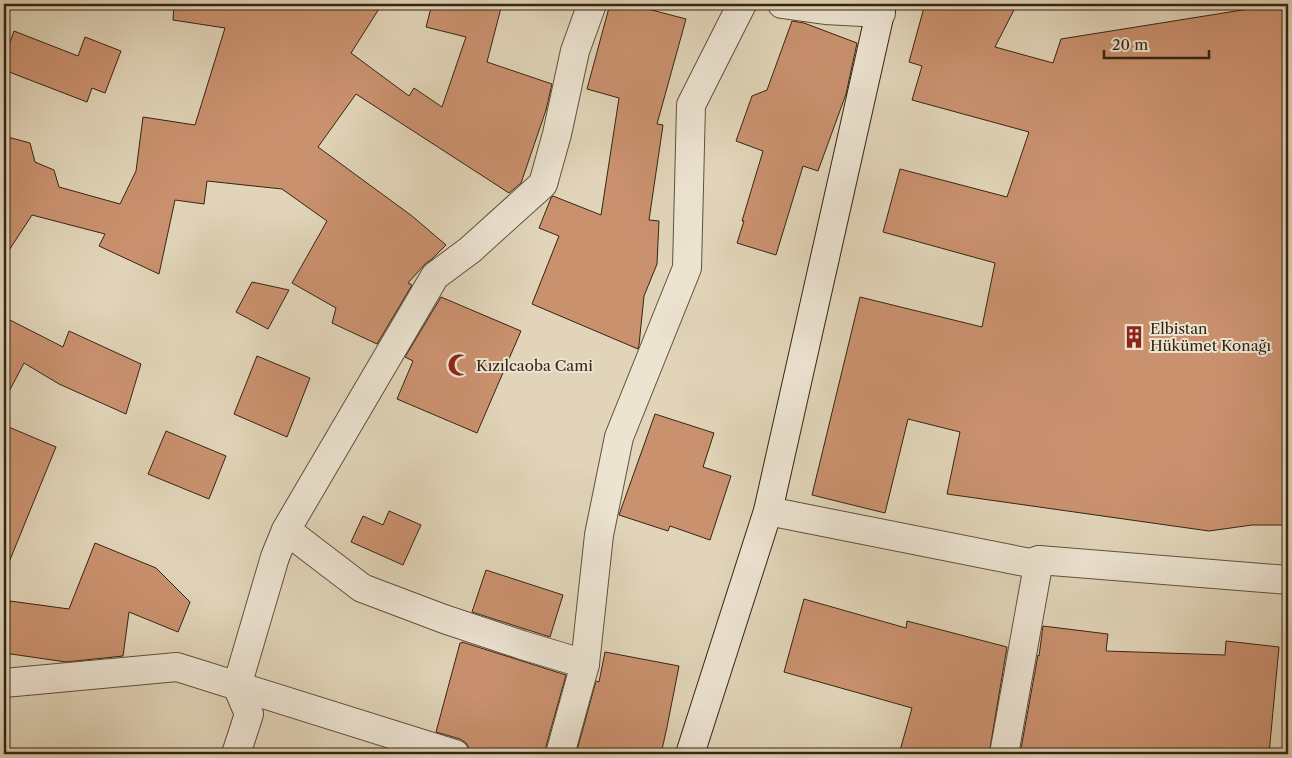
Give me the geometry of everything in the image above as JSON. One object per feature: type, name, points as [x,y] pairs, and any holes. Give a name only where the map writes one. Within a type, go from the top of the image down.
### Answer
[{"type":"street","points":[[236,754],[248,714],[236,686],[275,557],[286,530],[435,276],[470,250],[543,184],[557,134],[575,51],[592,4]]},
{"type":"street","points":[[560,754],[585,664],[599,535],[619,437],[686,268],[690,105],[742,4]]},
{"type":"street","points":[[690,754],[768,511],[882,9],[825,10],[782,4]]},
{"type":"street","points":[[768,511],[1030,563],[1039,560],[1288,580]]},
{"type":"street","points":[[286,530],[362,588],[444,619],[585,664]]},
{"type":"street","points":[[1004,754],[1039,560]]},
{"type":"street","points":[[4,683],[177,667],[454,754]]},
{"type":"building","points":[[174,4],[382,4],[351,53],[409,96],[414,88],[442,107],[466,37],[426,27],[432,4],[502,4],[487,62],[552,84],[546,110],[521,183],[509,193],[356,94],[318,147],[412,216],[446,245],[408,283],[412,285],[377,344],[332,323],[336,308],[292,283],[327,221],[282,189],[207,181],[204,204],[175,200],[159,274],[99,246],[105,234],[32,215],[4,258],[4,136],[30,143],[35,162],[54,170],[59,187],[120,204],[136,171],[143,117],[195,125],[225,28],[173,20]]},
{"type":"building","points":[[610,4],[629,4],[686,19],[657,124],[663,125],[649,220],[659,221],[657,264],[644,296],[638,349],[532,304],[559,236],[539,228],[551,198],[553,196],[601,215],[619,98],[587,89]]},
{"type":"building","name":"Elbistan Hükümet Konağı","points":[[925,4],[1017,4],[995,47],[1053,63],[1061,39],[1288,4],[1288,525],[1252,525],[1209,531],[947,494],[960,432],[908,419],[885,513],[812,495],[860,297],[982,327],[995,263],[883,232],[900,169],[1007,197],[1029,132],[912,100],[922,66],[909,62]]},
{"type":"building","points":[[792,21],[804,23],[857,43],[846,94],[818,171],[803,166],[776,255],[737,243],[763,151],[736,141],[752,96],[767,90]]},
{"type":"building","points":[[14,31],[78,56],[85,37],[121,51],[105,93],[92,88],[87,102],[4,70],[4,59]]},
{"type":"building","points":[[252,282],[289,290],[268,329],[236,312]]},
{"type":"building","name":"Kızılcaoba Cami","points":[[441,297],[521,331],[477,433],[397,399],[413,361],[405,357]]},
{"type":"building","points":[[4,317],[63,347],[69,331],[141,364],[126,414],[59,384],[24,363],[4,401]]},
{"type":"building","points":[[257,356],[310,378],[287,437],[234,414]]},
{"type":"building","points":[[655,414],[714,433],[703,467],[731,476],[710,540],[670,526],[668,531],[619,515]]},
{"type":"building","points":[[4,425],[56,447],[5,572],[4,571]]},
{"type":"building","points":[[166,431],[226,456],[209,499],[148,474]]},
{"type":"building","points":[[389,511],[421,525],[403,565],[351,542],[363,516],[383,525]]},
{"type":"building","points":[[95,543],[156,568],[190,602],[178,632],[129,612],[123,656],[66,662],[4,653],[10,601],[69,609]]},
{"type":"building","points":[[486,570],[563,595],[550,637],[472,612]]},
{"type":"building","points":[[804,599],[906,628],[907,621],[1007,647],[989,754],[899,754],[912,708],[784,672]]},
{"type":"building","points":[[1043,626],[1108,634],[1106,651],[1225,655],[1226,641],[1279,647],[1269,754],[1215,750],[1214,754],[1020,754]]},
{"type":"building","points":[[462,642],[566,675],[545,754],[470,754],[466,743],[460,739],[436,732],[460,643]]},
{"type":"building","points":[[605,652],[679,666],[661,754],[576,754],[596,681],[599,682]]},
{"type":"place","name":"Elbistan Hükümet Konağı","points":[[1134,337]]},
{"type":"place","name":"Kızılcaoba Cami","points":[[459,365]]}]
